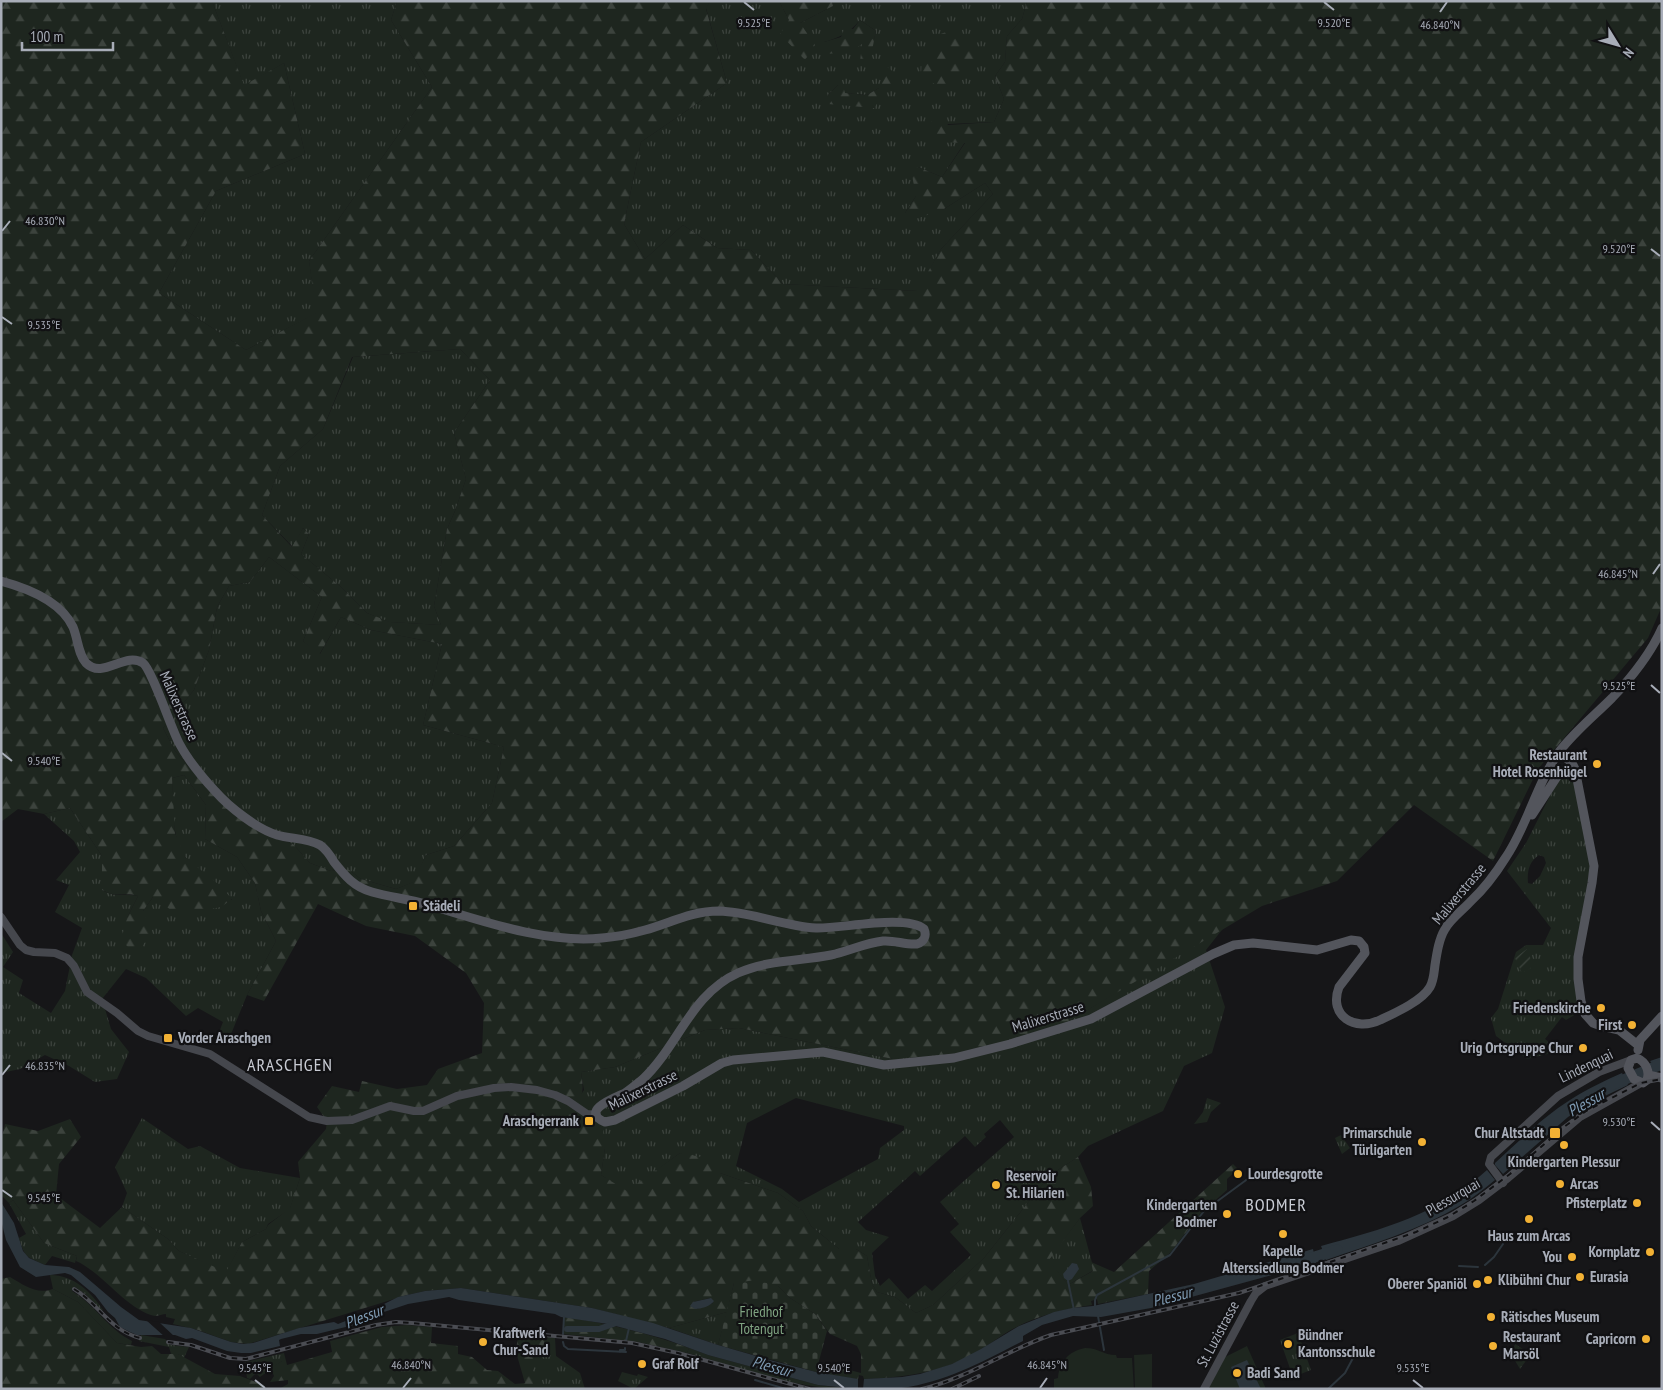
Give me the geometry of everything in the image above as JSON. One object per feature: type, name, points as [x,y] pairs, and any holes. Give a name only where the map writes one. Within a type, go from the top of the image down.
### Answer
[{"type":"main road","name":"Malixerstrasse","points":[[1,581],[22,587],[57,607],[72,626],[81,655],[88,665],[96,669],[104,669],[126,661],[141,662],[148,668],[166,716],[180,745],[215,792],[239,812],[267,831],[320,846],[328,852],[348,879],[366,890],[491,923],[574,940],[644,931],[686,915],[710,911],[731,912],[809,927],[890,923],[914,924],[924,929],[926,934],[924,939],[917,944],[892,941],[877,942],[829,955],[759,966],[727,978],[710,991],[699,1003],[664,1054],[649,1072],[625,1093],[600,1105],[597,1115],[602,1122],[611,1121],[683,1086],[722,1063],[733,1060],[823,1052],[884,1065],[949,1059],[970,1055],[1091,1019],[1216,953],[1244,943],[1317,950],[1351,940],[1358,941],[1364,947],[1365,954],[1339,987],[1336,994],[1336,1005],[1342,1015],[1351,1022],[1361,1025],[1370,1024],[1416,1000],[1427,991],[1433,978],[1440,941],[1445,929],[1488,883],[1506,857],[1523,827],[1543,779],[1559,752],[1574,734],[1629,680],[1650,650],[1662,628]]},
{"type":"main road","points":[[1559,752],[1573,765],[1594,866],[1578,957],[1578,979],[1582,1006],[1585,1014],[1594,1023],[1619,1030],[1638,1045]]},
{"type":"main road","points":[[1523,827],[1558,773],[1567,769],[1576,777]]},
{"type":"main road","points":[[1,917],[24,948],[34,952],[55,953],[68,958],[74,966],[82,986],[89,994],[138,1032],[210,1054],[310,1117],[327,1121],[352,1120],[390,1106],[423,1111],[456,1096],[510,1086],[537,1090],[568,1100],[587,1114],[597,1115]]},
{"type":"main road","points":[[1662,1016],[1642,1038],[1634,1059],[1628,1066],[1629,1070],[1645,1079],[1662,1078]]},
{"type":"main road","points":[[1634,1059],[1645,1064],[1645,1079]]},
{"type":"main road","name":"Lindenquai","points":[[1501,1180],[1490,1163],[1558,1096],[1600,1072],[1634,1059]]},
{"type":"main road","name":"Plessurquai","points":[[1256,1293],[1265,1286],[1421,1231],[1460,1212],[1575,1120],[1645,1079]]},
{"type":"main road","name":"St. Luzistrasse","points":[[1204,1389],[1256,1293]]},
{"type":"green space","points":[[1,1],[212,1],[244,85],[284,63],[305,154],[216,191],[159,293],[246,350],[316,313],[309,261],[432,87],[391,20],[397,1],[710,1],[706,9],[727,83],[641,142],[624,224],[645,259],[683,225],[717,248],[751,250],[783,284],[917,291],[941,249],[993,194],[985,183],[944,209],[910,221],[905,213],[916,196],[911,170],[918,167],[942,177],[965,143],[937,142],[926,125],[942,115],[948,125],[994,122],[1004,99],[995,76],[1005,62],[1007,36],[1022,19],[1027,1],[1662,1],[1662,606],[1648,638],[1538,769],[1493,861],[1414,805],[1337,881],[1262,906],[1071,1020],[1010,1041],[953,1054],[893,1059],[739,1028],[705,1030],[615,1067],[581,1072],[582,1094],[575,1105],[602,1121],[605,1148],[601,1175],[627,1191],[680,1153],[717,1160],[720,1173],[778,1193],[803,1211],[811,1226],[839,1249],[856,1249],[867,1256],[872,1284],[877,1292],[895,1297],[916,1313],[933,1305],[984,1258],[1050,1175],[1078,1157],[1091,1187],[1093,1206],[1080,1218],[1049,1260],[1068,1285],[1093,1271],[1091,1262],[1114,1272],[1233,1164],[1238,1169],[1227,1179],[1227,1190],[1201,1213],[1170,1253],[1149,1271],[1148,1294],[1098,1304],[1097,1299],[1091,1301],[1092,1305],[1039,1317],[1009,1331],[967,1358],[937,1369],[889,1378],[864,1379],[863,1376],[859,1375],[858,1379],[855,1379],[816,1372],[819,1362],[861,1373],[861,1354],[857,1346],[830,1334],[815,1314],[790,1298],[778,1286],[734,1283],[727,1312],[669,1328],[592,1308],[461,1288],[425,1291],[407,1295],[248,1344],[231,1342],[198,1330],[173,1324],[175,1319],[166,1317],[166,1314],[155,1316],[145,1313],[135,1307],[86,1266],[76,1261],[77,1256],[44,1243],[13,1200],[9,1203],[1,1195],[1,1140],[5,1124],[38,1131],[70,1119],[81,1137],[59,1164],[56,1195],[100,1228],[122,1207],[168,1239],[179,1251],[226,1272],[242,1242],[266,1229],[268,1225],[290,1208],[300,1178],[298,1162],[326,1129],[327,1121],[317,1107],[332,1086],[359,1092],[362,1081],[397,1089],[427,1085],[438,1069],[482,1053],[484,1003],[466,973],[415,936],[366,926],[318,904],[264,1001],[247,995],[276,941],[261,911],[255,883],[237,857],[205,839],[206,805],[184,775],[172,778],[175,833],[185,857],[218,884],[232,899],[221,907],[195,912],[175,913],[153,897],[143,911],[152,932],[136,955],[121,940],[127,918],[138,896],[128,894],[116,895],[102,890],[102,856],[70,808],[44,814],[18,809],[1,822]],"holes":[[[460,349],[490,380],[454,433],[466,479],[447,529],[434,606],[441,625],[390,622],[367,613],[341,587],[301,554],[309,534],[303,528],[292,547],[262,515],[280,466],[323,429],[352,357]],[[269,557],[322,597],[303,641],[319,655],[341,617],[371,630],[442,644],[423,725],[504,747],[492,803],[454,846],[426,855],[413,882],[396,889],[361,879],[348,869],[331,871],[310,863],[293,844],[270,837],[207,788],[175,751],[163,728],[194,690],[209,650],[217,607],[229,586],[250,582]],[[710,1298],[713,1303],[697,1309],[693,1302]]]},
{"type":"green space","points":[[212,1],[397,1],[391,20],[432,87],[309,261],[317,313],[246,350],[159,293],[216,191],[305,154],[284,63],[244,86]]},
{"type":"green space","points":[[710,1],[779,1],[789,20],[800,23],[833,6],[832,1],[1027,1],[1022,19],[1007,36],[1005,62],[995,76],[1004,99],[994,122],[927,125],[965,142],[942,177],[918,167],[916,196],[905,213],[944,209],[985,183],[993,194],[941,249],[918,291],[783,284],[751,250],[717,248],[683,225],[645,259],[624,224],[641,142],[727,83],[706,8]],"holes":[[[860,20],[876,31],[869,60],[862,43],[824,42],[844,34]],[[838,85],[844,93],[867,95],[879,88],[874,108],[828,95]]]},
{"type":"green space","points":[[779,1],[832,1],[833,6],[800,23],[815,45],[805,60],[780,34],[789,20]]},
{"type":"green space","points":[[860,20],[876,31],[870,60],[860,62],[862,44],[849,52],[826,54],[824,42],[841,37],[845,27],[853,29]]},
{"type":"green space","points":[[949,31],[968,40],[977,68],[950,84],[944,85],[929,82],[921,77],[922,51],[933,50],[935,36]]},
{"type":"green space","points":[[885,65],[897,75],[874,108],[828,104],[828,95],[838,85],[843,86],[845,93],[867,95],[879,88]]},
{"type":"green space","points":[[460,349],[490,380],[454,433],[466,479],[447,529],[434,606],[441,625],[389,622],[367,613],[341,587],[301,554],[309,534],[303,528],[293,547],[262,515],[280,466],[323,429],[353,357]]},
{"type":"green space","points":[[269,557],[322,597],[303,641],[320,654],[341,617],[371,630],[442,644],[423,725],[504,747],[492,803],[454,846],[426,855],[414,882],[396,889],[361,879],[348,869],[331,871],[310,863],[293,844],[270,837],[207,788],[175,751],[163,728],[194,690],[209,650],[217,607],[229,586],[250,582]]},
{"type":"green space","points":[[1572,771],[1592,851],[1579,949],[1583,1010],[1566,1020],[1562,1017],[1545,1039],[1560,1051],[1527,1059],[1496,1036],[1491,1018],[1498,1009],[1516,952],[1526,945],[1543,945],[1551,928],[1507,871],[1526,843],[1557,782],[1565,774]],"holes":[[[1539,855],[1544,857],[1546,863],[1540,876],[1532,884],[1528,883],[1528,871],[1531,864]]]},
{"type":"green space","points":[[184,775],[206,805],[205,839],[237,857],[255,883],[261,911],[276,941],[247,995],[229,1039],[218,1035],[223,1022],[198,1008],[186,1016],[146,978],[126,969],[102,999],[111,1029],[129,1052],[117,1079],[95,1082],[69,1066],[45,1055],[20,1069],[1,1073],[1,933],[13,952],[3,967],[23,980],[19,993],[51,1013],[65,991],[72,955],[82,928],[55,912],[69,885],[56,880],[80,852],[74,841],[44,814],[70,808],[102,856],[102,890],[116,895],[138,896],[127,918],[143,911],[153,897],[232,900],[186,858],[181,851],[175,831],[172,778]]},
{"type":"green space","points":[[1225,926],[1206,950],[1225,1007],[1212,1053],[1184,1066],[1163,1111],[1088,1146],[1078,1157],[1050,1175],[984,1258],[933,1305],[916,1313],[895,1297],[877,1292],[872,1284],[867,1256],[856,1249],[839,1249],[811,1226],[803,1211],[778,1193],[720,1173],[680,1153],[627,1192],[601,1175],[605,1148],[574,1105],[584,1090],[581,1072],[615,1067],[705,1030],[739,1028],[893,1059],[1071,1020]],"holes":[[[796,1098],[904,1126],[904,1130],[880,1148],[878,1159],[799,1202],[782,1189],[736,1166],[747,1123]],[[1000,1120],[1014,1137],[940,1202],[959,1224],[950,1232],[971,1255],[932,1291],[925,1285],[908,1299],[889,1278],[880,1286],[875,1276],[872,1253],[889,1237],[866,1230],[858,1222],[915,1171],[920,1176],[965,1136],[975,1147],[986,1137],[984,1134]]]},
{"type":"green space","points":[[1527,949],[1531,960],[1531,968],[1522,973],[1515,958]]},
{"type":"green space","points":[[1207,1098],[1221,1103],[1211,1112],[1207,1122],[1194,1124],[1203,1112]]},
{"type":"green space","points":[[142,1118],[188,1149],[200,1146],[240,1168],[300,1178],[290,1209],[268,1224],[266,1229],[242,1242],[226,1273],[179,1251],[168,1239],[122,1207],[127,1193],[115,1167]]},
{"type":"green space","points":[[1341,1135],[1350,1148],[1342,1154],[1335,1138]]},
{"type":"green space","points":[[13,1200],[44,1243],[77,1256],[75,1263],[52,1256],[45,1265],[25,1254],[19,1238],[26,1234],[9,1203]]},
{"type":"green space","points":[[1080,1218],[1094,1270],[1068,1285],[1048,1260]]},
{"type":"green space","points":[[50,1275],[74,1281],[87,1291],[98,1303],[102,1311],[75,1287],[72,1291],[88,1303],[123,1336],[132,1341],[131,1345],[117,1343],[78,1302],[53,1289]]},
{"type":"green space","points":[[10,1277],[36,1290],[47,1291],[53,1289],[78,1302],[117,1343],[141,1347],[152,1346],[161,1354],[178,1354],[215,1374],[240,1376],[264,1385],[265,1389],[1,1389],[1,1279]]},
{"type":"green space","name":"Friedhof Totengut","points":[[756,1280],[778,1286],[790,1298],[815,1314],[827,1331],[816,1372],[718,1345],[734,1283]]},
{"type":"green space","points":[[727,1312],[718,1345],[669,1328]]},
{"type":"green space","points":[[564,1317],[627,1329],[689,1348],[687,1353],[638,1342],[563,1334]]},
{"type":"green space","points":[[407,1325],[432,1327],[431,1343],[458,1346],[458,1354],[472,1357],[487,1370],[498,1371],[515,1384],[525,1383],[516,1352],[518,1334],[547,1337],[545,1347],[533,1355],[533,1389],[279,1389],[288,1384],[288,1380],[270,1382],[274,1376],[271,1368],[282,1361],[286,1361],[287,1365],[332,1352],[330,1341],[382,1327]]},
{"type":"green space","points":[[1298,1333],[1311,1370],[1293,1377],[1280,1340]]},
{"type":"green space","points":[[141,1335],[165,1339],[171,1345],[189,1347],[184,1358],[178,1354],[171,1354],[169,1347],[139,1341]]},
{"type":"green space","points":[[547,1337],[555,1338],[556,1356],[580,1373],[585,1389],[533,1389],[533,1355],[545,1347]]},
{"type":"green space","points":[[1515,1344],[1531,1354],[1520,1369],[1511,1354]]},
{"type":"green space","name":"Badi Sand","points":[[1247,1346],[1266,1389],[1208,1389],[1225,1357]]},
{"type":"green space","points":[[689,1348],[818,1385],[850,1389],[788,1382],[768,1377],[687,1353]]},
{"type":"green space","points":[[1085,1348],[1116,1355],[1117,1358],[1132,1358],[1134,1389],[1054,1389],[1054,1379],[1058,1378],[1060,1367],[1066,1358],[1079,1349]]},
{"type":"green space","points":[[284,1353],[286,1361],[282,1361],[260,1377],[257,1374],[250,1379],[247,1378],[245,1362]]},
{"type":"green space","points":[[1152,1354],[1152,1389],[1135,1389],[1134,1355]]},
{"type":"green space","points":[[622,1372],[648,1377],[634,1389],[618,1381]]},
{"type":"water","points":[[1662,1057],[1662,1071],[1656,1069],[1650,1061]]},
{"type":"water","points":[[1622,1073],[1628,1085],[1586,1105],[1568,1117],[1503,1174],[1495,1165],[1522,1138],[1560,1107],[1576,1096]]},
{"type":"water","points":[[1487,1170],[1495,1180],[1461,1205],[1445,1214],[1412,1229],[1326,1260],[1321,1246],[1388,1226],[1429,1209],[1449,1198]]},
{"type":"water","points":[[1,1202],[14,1223],[23,1251],[29,1258],[45,1265],[69,1267],[80,1272],[139,1320],[191,1328],[231,1342],[253,1343],[299,1328],[334,1322],[338,1324],[398,1297],[425,1291],[461,1288],[592,1308],[653,1323],[770,1360],[816,1372],[858,1379],[858,1389],[818,1385],[708,1355],[665,1339],[608,1324],[449,1297],[408,1304],[363,1319],[358,1324],[317,1334],[301,1334],[281,1339],[279,1340],[280,1346],[251,1353],[227,1351],[192,1338],[186,1339],[175,1335],[137,1335],[120,1327],[115,1318],[95,1295],[71,1275],[65,1273],[36,1277],[20,1267],[6,1240],[1,1220]]},
{"type":"water","points":[[1313,1249],[1316,1263],[1151,1308],[1101,1317],[1073,1316],[1042,1325],[1023,1336],[1023,1341],[949,1376],[902,1388],[863,1389],[864,1379],[920,1374],[952,1364],[1019,1326],[1054,1312],[1093,1306],[1194,1284]]},
{"type":"water","points":[[1072,1263],[1077,1264],[1079,1269],[1072,1279],[1068,1281],[1064,1278],[1063,1274]]},
{"type":"water","points":[[711,1298],[714,1301],[706,1307],[695,1309],[690,1306],[693,1302]]},
{"type":"water","points":[[1247,1360],[1261,1389],[1240,1389],[1231,1367]]},
{"type":"pier","points":[[146,1320],[159,1322],[175,1337],[165,1337]]},
{"type":"waterway","name":"Plessur","points":[[1611,1085],[1662,1064]]},
{"type":"waterway","points":[[1095,1306],[1097,1295],[1170,1255],[1204,1211],[1253,1175]]},
{"type":"waterway","points":[[1485,1265],[1494,1257],[1503,1244]]},
{"type":"waterway","name":"Plessur","points":[[1302,1261],[1337,1250]]},
{"type":"waterway","points":[[1459,1266],[1478,1267]]},
{"type":"waterway","points":[[1068,1281],[1074,1310]]},
{"type":"waterway","points":[[1098,1316],[1104,1350]]},
{"type":"waterway","points":[[563,1334],[564,1317]]},
{"type":"waterway","points":[[567,1329],[599,1329],[619,1322]]},
{"type":"waterway","points":[[626,1341],[629,1328]]},
{"type":"waterway","points":[[563,1342],[564,1346],[568,1349],[626,1352]]},
{"type":"waterway","points":[[620,1352],[620,1350],[625,1350],[625,1348]]},
{"type":"waterway","points":[[1328,1389],[1345,1373],[1353,1358],[1360,1351]]},
{"type":"waterway","points":[[755,1380],[786,1389]]},
{"type":"railway","points":[[922,1389],[955,1378],[1051,1335],[1239,1293],[1416,1232],[1448,1217],[1474,1201],[1510,1174],[1564,1127],[1586,1111],[1641,1083],[1662,1079]]},
{"type":"railway","points":[[74,1289],[120,1329],[140,1338]]},
{"type":"railway","points":[[168,1342],[191,1345],[230,1358],[246,1359],[376,1325],[396,1322],[412,1323],[632,1343],[678,1353],[809,1389]]},
{"type":"railway","points":[[952,1389],[979,1376]]},
{"type":"place","name":"Restaurant Hotel Rosenhügel","points":[[1597,764]]},
{"type":"place","name":"Städeli","points":[[413,906]]},
{"type":"place","name":"Friedenskirche","points":[[1601,1008]]},
{"type":"place","name":"First","points":[[1632,1025]]},
{"type":"place","name":"Vorder Araschgen","points":[[168,1038]]},
{"type":"place","name":"Urig Ortsgruppe Chur","points":[[1583,1048]]},
{"type":"place","name":"Araschgerrank","points":[[589,1121]]},
{"type":"place","name":"Chur Altstadt","points":[[1555,1133]]},
{"type":"place","name":"Primarschule Türligarten","points":[[1422,1142]]},
{"type":"place","name":"Kindergarten Plessur","points":[[1564,1145]]},
{"type":"place","name":"Lourdesgrotte","points":[[1238,1174]]},
{"type":"place","name":"Arcas","points":[[1560,1184]]},
{"type":"place","name":"Reservoir St. Hilarien","points":[[996,1185]]},
{"type":"place","name":"Pfisterplatz","points":[[1637,1203]]},
{"type":"place","name":"Kindergarten Bodmer","points":[[1227,1214]]},
{"type":"place","name":"Haus zum Arcas","points":[[1529,1219]]},
{"type":"place","name":"Kapelle Alterssiedlung Bodmer","points":[[1283,1234]]},
{"type":"place","name":"Kornplatz","points":[[1650,1252]]},
{"type":"place","name":"You","points":[[1572,1257]]},
{"type":"place","name":"Eurasia","points":[[1580,1277]]},
{"type":"place","name":"Klibühni Chur","points":[[1488,1280]]},
{"type":"place","name":"Oberer Spaniöl","points":[[1477,1284]]},
{"type":"place","name":"Rätisches Museum","points":[[1491,1317]]},
{"type":"place","name":"Capricorn","points":[[1646,1339]]},
{"type":"place","name":"Kraftwerk Chur-Sand","points":[[483,1342]]},
{"type":"place","name":"Bündner Kantonsschule","points":[[1288,1344]]},
{"type":"place","name":"Restaurant Marsöl","points":[[1493,1346]]},
{"type":"place","name":"Graf Rolf","points":[[642,1364]]},
{"type":"place","name":"Badi Sand","points":[[1237,1373]]},
{"type":"district","name":"ARASCHGEN","points":[[290,1065]]},
{"type":"district","name":"BODMER","points":[[1276,1205]]}]
